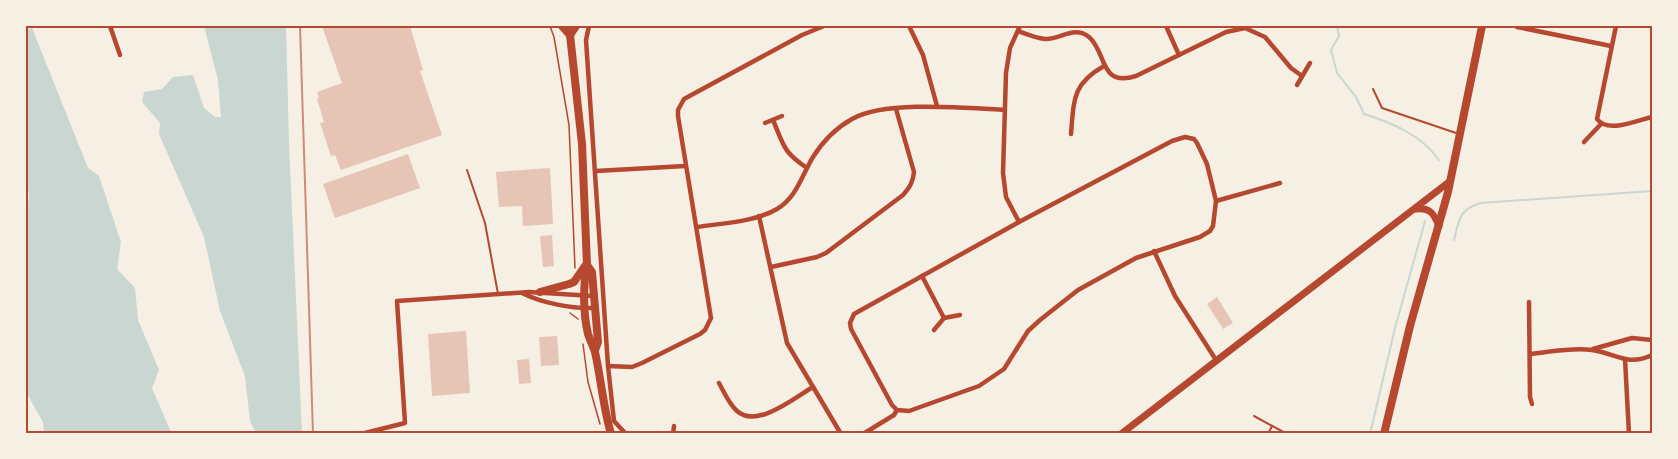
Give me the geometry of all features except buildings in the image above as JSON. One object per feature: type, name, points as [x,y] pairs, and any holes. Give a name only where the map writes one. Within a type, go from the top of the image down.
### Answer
[{"type":"main road","points":[[562,26],[570,35],[582,144],[586,265],[590,308],[588,334],[595,350],[611,434]]},
{"type":"main road","points":[[570,35],[576,26]]},
{"type":"main road","points":[[1384,434],[1410,326],[1439,226],[1482,26]]},
{"type":"main road","points":[[1120,434],[1449,182]]},
{"type":"main road","points":[[1415,209],[1426,208],[1431,211],[1439,226]]},
{"type":"main road","points":[[540,292],[572,283],[586,265]]},
{"type":"street","points":[[110,26],[120,55]]},
{"type":"street","points":[[589,26],[586,40],[608,366],[614,421],[627,434]]},
{"type":"street","points":[[608,366],[632,367],[642,363],[700,334],[709,324],[711,312],[678,116],[678,110],[684,99],[802,35],[824,26]]},
{"type":"street","points":[[909,26],[923,56],[937,106]]},
{"type":"street","points":[[1166,26],[1179,55]]},
{"type":"street","points":[[1601,124],[1597,114],[1616,26]]},
{"type":"street","points":[[1517,27],[1611,46]]},
{"type":"street","points":[[1019,222],[1006,197],[1004,186],[1006,74],[1010,48],[1019,28],[1044,39],[1076,32],[1084,34],[1095,44],[1104,66],[1114,76],[1129,78],[1226,32],[1245,28],[1265,37],[1291,68],[1302,76]]},
{"type":"street","points":[[1297,85],[1310,63]]},
{"type":"street","points":[[1071,134],[1077,89],[1090,73],[1104,66]]},
{"type":"street","points":[[698,227],[759,216],[777,209],[786,202],[799,185],[820,146],[830,135],[854,118],[871,112],[937,106],[1005,110]]},
{"type":"street","points":[[771,267],[826,253],[903,195],[910,187],[914,172],[896,109]]},
{"type":"street","points":[[765,123],[782,116]]},
{"type":"street","points":[[1601,124],[1613,126],[1653,117]]},
{"type":"street","points":[[773,120],[786,152],[807,168]]},
{"type":"street","points":[[1584,142],[1601,124]]},
{"type":"street","points":[[1185,137],[1194,139],[1202,150],[1212,178],[1216,201],[1213,226],[1206,235],[1154,251],[1097,278],[1028,331],[1004,369],[992,379],[979,386],[909,411],[897,410],[888,400],[850,323],[851,318],[859,310],[1019,222],[1172,141],[1185,137]]},
{"type":"street","points":[[596,171],[685,166]]},
{"type":"street","points":[[1216,201],[1280,183]]},
{"type":"street","points":[[759,216],[787,343],[841,434]]},
{"type":"street","points":[[1154,251],[1175,296],[1215,360]]},
{"type":"street","points":[[922,276],[944,318]]},
{"type":"street","points":[[522,292],[536,298],[590,308]]},
{"type":"street","points":[[361,434],[405,423],[397,301],[522,292],[589,296]]},
{"type":"street","points":[[1529,302],[1532,404]]},
{"type":"street","points":[[934,330],[944,318],[960,315]]},
{"type":"street","points":[[1530,354],[1591,350],[1632,338],[1653,340]]},
{"type":"street","points":[[1591,350],[1625,359],[1638,359],[1653,355]]},
{"type":"street","points":[[1625,359],[1629,434]]},
{"type":"street","points":[[719,383],[735,409],[752,418],[763,416],[813,387]]},
{"type":"street","points":[[863,434],[894,415],[897,410]]},
{"type":"street","points":[[673,434],[674,426]]},
{"type":"lane","points":[[1373,89],[1382,108],[1459,134]]},
{"type":"lane","points":[[467,170],[486,223],[498,294]]},
{"type":"lane","points":[[1254,416],[1287,434]]},
{"type":"lane","points":[[1268,434],[1272,426]]},
{"type":"path","points":[[550,26],[554,37],[569,125],[575,274]]},
{"type":"path","points":[[565,311],[578,318],[580,323]]},
{"type":"path","points":[[583,343],[590,392],[600,426]]},
{"type":"shaded area","points":[[204,26],[286,26],[302,433],[256,433],[250,421],[245,376],[220,311],[204,237],[159,134],[160,123],[142,102],[144,92],[162,89],[173,77],[193,75],[204,108],[215,117],[221,117],[218,80]]},
{"type":"shaded area","points":[[32,28],[88,168],[99,176],[121,242],[117,269],[135,288],[138,320],[159,370],[152,388],[170,430],[174,433],[44,433],[43,422],[26,392],[26,221],[29,195],[26,180],[26,30]]},
{"type":"waterway","points":[[1337,26],[1339,36],[1331,50],[1337,73],[1356,97],[1364,114],[1406,131],[1432,151],[1439,160]]},
{"type":"waterway","points":[[1454,240],[1461,216],[1468,208],[1481,203],[1652,191]]},
{"type":"waterway","points":[[1370,434],[1395,328],[1425,221]]},
{"type":"railway","points":[[300,26],[313,434]]}]
